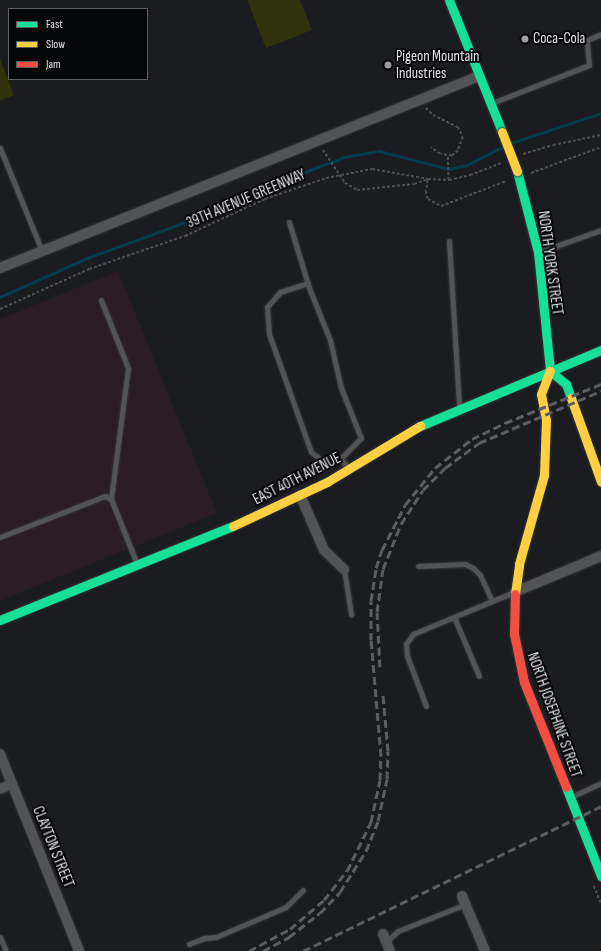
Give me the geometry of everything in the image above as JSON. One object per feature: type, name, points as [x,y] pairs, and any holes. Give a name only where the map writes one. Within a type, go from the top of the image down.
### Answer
[{"type":"main road","name":"NORTH YORK STREET","points":[[449,0],[517,171],[538,252],[550,371]]},
{"type":"main road","name":"EAST 40TH AVENUE","points":[[0,620],[225,530],[300,495],[349,469],[416,427],[601,350]]},
{"type":"main road","points":[[550,371],[566,384],[601,482]]},
{"type":"main road","name":"NORTH JOSEPHINE STREET","points":[[550,371],[541,394],[546,420],[544,475],[519,564],[515,592],[514,634],[519,666],[569,798],[601,876]]},
{"type":"street","points":[[0,268],[479,76]]},
{"type":"street","points":[[300,495],[324,550],[344,569]]},
{"type":"street","points":[[515,592],[601,556]]},
{"type":"street","name":"CLAYTON STREET","points":[[0,754],[79,951]]},
{"type":"street","points":[[0,789],[12,784]]},
{"type":"street","points":[[464,900],[485,951]]},
{"type":"lane","points":[[490,103],[589,65],[587,40],[601,34]]},
{"type":"lane","points":[[0,148],[42,251]]},
{"type":"lane","points":[[289,222],[308,283],[330,340],[341,388],[361,438],[340,458],[323,461],[312,452],[269,334],[267,307],[280,292],[308,283]]},
{"type":"lane","points":[[538,252],[601,230]]},
{"type":"lane","points":[[449,241],[459,408]]},
{"type":"lane","points":[[101,300],[128,368],[111,499],[137,565]]},
{"type":"lane","points":[[340,458],[349,469]]},
{"type":"lane","points":[[0,537],[105,496],[111,499]]},
{"type":"lane","points":[[418,566],[465,564],[473,568],[480,575],[492,601]]},
{"type":"lane","points":[[344,569],[351,614]]},
{"type":"lane","points":[[426,706],[407,656],[406,644],[413,634],[515,592]]},
{"type":"lane","points":[[454,617],[479,676]]},
{"type":"lane","points":[[569,798],[601,783]]},
{"type":"lane","points":[[189,944],[216,937],[286,907],[304,890]]},
{"type":"lane","points":[[386,942],[398,931],[464,900]]},
{"type":"lane","points":[[0,937],[6,951]]},
{"type":"path","points":[[428,108],[433,115],[454,125],[462,134],[463,141],[458,151],[448,158]]},
{"type":"path","points":[[518,156],[553,144],[601,135]]},
{"type":"path","points":[[531,173],[601,147]]},
{"type":"path","points":[[431,148],[448,158]]},
{"type":"path","points":[[322,149],[339,175],[349,187],[357,190],[414,184],[428,179],[426,191],[428,199],[441,206],[506,181]]},
{"type":"path","points":[[448,158],[450,180]]},
{"type":"path","name":"39TH AVENUE GREENWAY","points":[[0,309],[89,269],[207,227],[265,199],[339,175],[372,169],[428,179],[450,180],[470,175],[505,161]]},
{"type":"shaded area","points":[[247,0],[300,0],[312,30],[266,48]]},
{"type":"shaded area","points":[[0,59],[14,95],[0,101]]},
{"type":"shaded area","points":[[118,271],[217,513],[0,601],[0,319]]},
{"type":"waterway","points":[[511,143],[601,113]]},
{"type":"waterway","points":[[0,297],[87,258],[199,217],[271,185],[344,157],[379,151],[448,169],[467,165],[504,146]]},
{"type":"railway","points":[[249,951],[290,929],[324,900],[347,871],[371,822],[380,780],[381,756],[371,640],[371,601],[376,568],[382,550],[405,505],[435,468],[472,439],[505,423],[601,384]]},
{"type":"railway","points":[[380,667],[377,612],[383,569],[401,524],[423,490],[445,468],[479,443],[601,391]]},
{"type":"railway","points":[[263,951],[289,937],[320,913],[340,892],[366,851],[378,821],[387,779],[388,751],[383,695]]},
{"type":"railway","points":[[303,951],[601,806]]},
{"type":"traffic: fast","points":[[449,0],[502,132]]},
{"type":"traffic: fast","points":[[517,171],[538,252],[550,371],[566,384],[571,398]]},
{"type":"traffic: fast","points":[[420,426],[601,350]]},
{"type":"traffic: fast","points":[[0,620],[233,526]]},
{"type":"traffic: fast","points":[[566,787],[601,876]]},
{"type":"traffic: slow","points":[[502,132],[517,171]]},
{"type":"traffic: slow","points":[[515,594],[519,564],[544,475],[546,420],[541,394],[550,371]]},
{"type":"traffic: slow","points":[[571,398],[601,482]]},
{"type":"traffic: slow","points":[[233,526],[327,482],[420,426]]},
{"type":"traffic: jam","points":[[515,594],[514,634],[524,682],[566,787]]},
{"type":"place","name":"Coca-Cola","points":[[525,39]]},
{"type":"place","name":"Pigeon Mountain Industries","points":[[388,65]]}]
